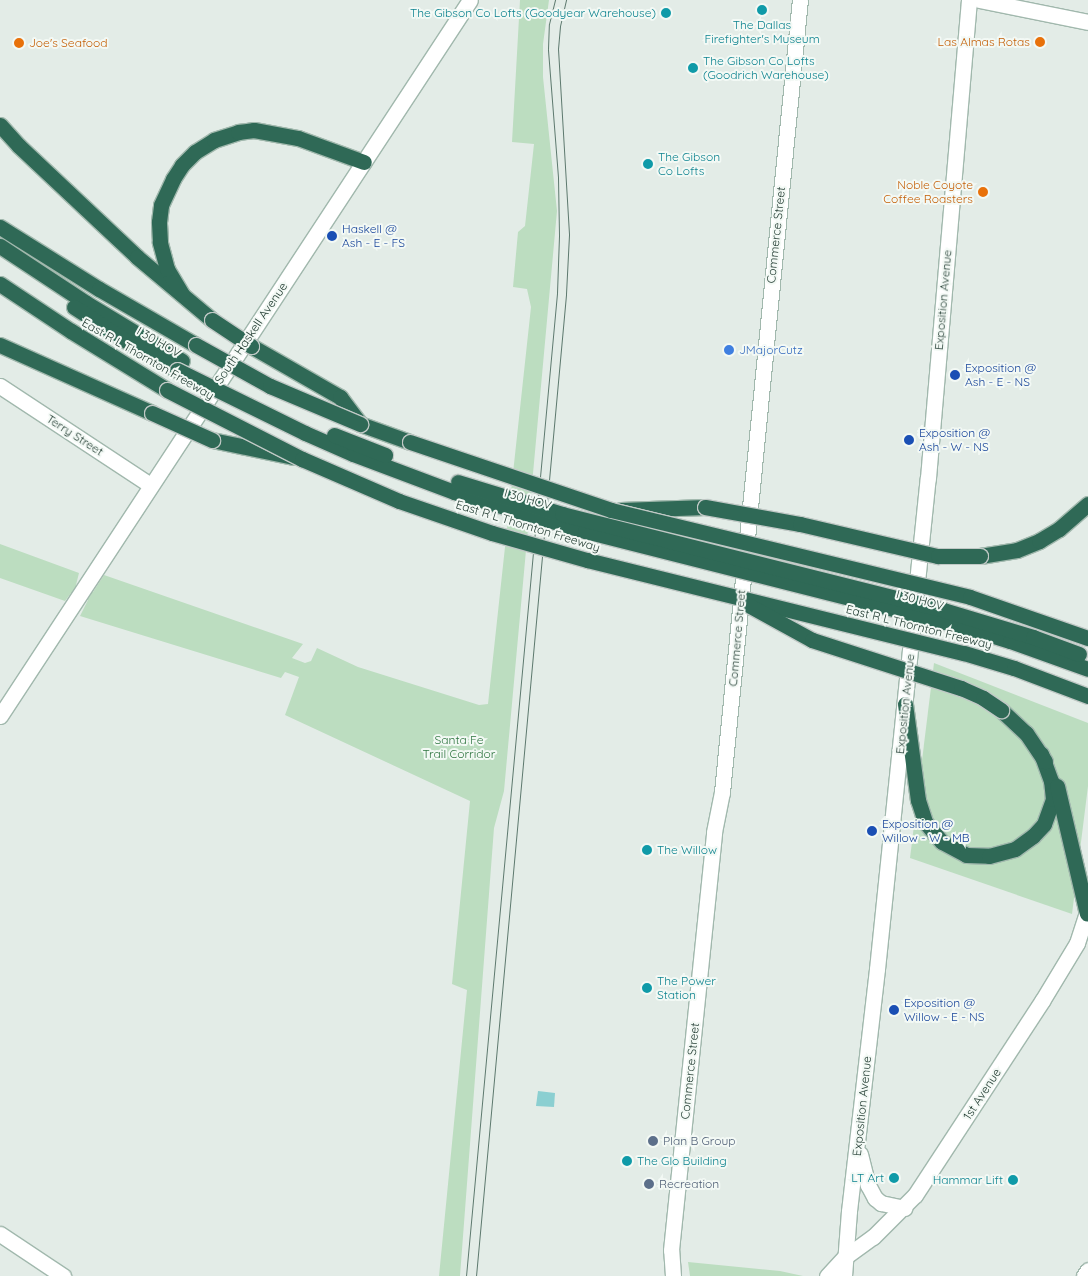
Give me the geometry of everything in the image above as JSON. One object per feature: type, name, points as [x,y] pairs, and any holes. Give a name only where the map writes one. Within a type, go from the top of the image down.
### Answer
[{"type":"highway","points":[[0,125],[18,146],[136,257],[212,320],[251,346],[340,397],[360,424]]},
{"type":"highway","points":[[182,294],[168,269],[160,242],[159,222],[161,205],[172,179],[195,152],[214,140],[238,132],[254,130],[298,138],[364,162]]},
{"type":"highway","points":[[0,227],[98,289],[270,386],[360,424],[611,510],[970,597],[1088,638]]},
{"type":"highway","name":"I 30 HOV","points":[[0,246],[180,365],[253,409],[354,454],[491,504],[585,531],[964,627],[1088,669]]},
{"type":"highway","name":"I 30 HOV","points":[[0,258],[132,344],[327,432],[450,480],[562,514],[970,618],[1033,637],[1088,658]]},
{"type":"highway","name":"East R L Thornton Freeway","points":[[0,284],[71,331],[167,390],[302,459],[399,500],[492,533],[587,560],[964,653],[1014,668],[1088,696]]},
{"type":"highway","points":[[0,345],[212,440],[302,459]]},
{"type":"highway","points":[[611,510],[705,507],[800,524],[938,556],[980,556],[1016,550],[1039,541],[1059,530],[1088,504]]},
{"type":"highway","points":[[731,595],[812,640],[960,688],[983,698],[1001,710],[1026,733],[1041,754],[1057,784],[1088,914]]},
{"type":"highway","points":[[905,704],[918,800],[925,822],[942,842],[966,855],[989,856],[1015,849],[1039,831],[1049,814],[1053,799],[1051,781],[1041,754]]},
{"type":"main road","name":"South Haskell Avenue","points":[[0,716],[470,0]]},
{"type":"main road","name":"Commerce Street","points":[[673,1276],[672,1240],[714,832],[723,784],[800,0]]},
{"type":"main road","name":"Exposition Avenue","points":[[844,1276],[928,478],[969,0]]},
{"type":"main road","points":[[979,0],[1088,22]]},
{"type":"main road","name":"Terry Street","points":[[0,386],[150,485]]},
{"type":"main road","name":"1st Avenue","points":[[845,1257],[873,1237],[915,1195],[1042,1001],[1077,943],[1088,914],[1088,908]]},
{"type":"main road","points":[[858,1148],[868,1184],[875,1198],[881,1203],[904,1208]]},
{"type":"main road","points":[[0,1234],[63,1276]]},
{"type":"main road","points":[[827,1276],[845,1257]]},
{"type":"main road","points":[[1084,1276],[1088,1270]]},
{"type":"green space","name":"Santa Fe Trail Corridor","points":[[520,0],[549,0],[543,44],[543,77],[557,211],[504,791],[494,828],[460,1276],[439,1276],[467,990],[452,984],[470,801],[285,715],[299,677],[285,672],[281,678],[80,616],[88,600],[71,593],[65,601],[0,578],[0,544],[79,573],[76,585],[93,592],[104,575],[303,644],[292,658],[305,663],[311,661],[317,648],[358,667],[479,705],[488,704],[531,307],[527,289],[513,287],[518,232],[525,226],[534,144],[512,142]]},
{"type":"green space","points":[[934,663],[1088,723],[1088,786],[1072,914],[910,858]]},
{"type":"green space","points":[[688,1262],[780,1271],[803,1276],[690,1276]]},
{"type":"water","points":[[538,1091],[555,1093],[554,1107],[536,1106]]},
{"type":"tram line","points":[[466,1276],[557,293],[558,177],[548,49],[549,24],[555,0]]},
{"type":"tram line","points":[[476,1276],[566,294],[569,234],[558,49],[560,26],[566,0]]},
{"type":"place","name":"The Dallas Firefighter's Museum","points":[[762,10]]},
{"type":"place","name":"The Gibson Co Lofts (Goodyear Warehouse)","points":[[666,13]]},
{"type":"place","name":"Las Almas Rotas","points":[[1040,42]]},
{"type":"place","name":"Joe's Seafood","points":[[19,43]]},
{"type":"place","name":"The Gibson Co Lofts (Goodrich Warehouse)","points":[[693,68]]},
{"type":"place","name":"The Gibson Co Lofts","points":[[648,164]]},
{"type":"place","name":"Noble Coyote Coffee Roasters","points":[[983,192]]},
{"type":"place","name":"Haskell @ Ash - E - FS","points":[[332,236]]},
{"type":"place","name":"JMajorCutz","points":[[729,350]]},
{"type":"place","name":"Exposition @ Ash - E - NS","points":[[955,375]]},
{"type":"place","name":"Exposition @ Ash - W - NS","points":[[909,440]]},
{"type":"place","name":"Exposition @ Willow - W - MB","points":[[872,831]]},
{"type":"place","name":"The Willow","points":[[647,850]]},
{"type":"place","name":"The Power Station","points":[[647,988]]},
{"type":"place","name":"Exposition @ Willow - E - NS","points":[[894,1010]]},
{"type":"place","name":"Plan B Group","points":[[653,1141]]},
{"type":"place","name":"The Glo Building","points":[[627,1161]]},
{"type":"place","name":"LT Art","points":[[894,1178]]},
{"type":"place","name":"Hammar Lift","points":[[1013,1180]]},
{"type":"place","name":"Recreation","points":[[649,1184]]}]
